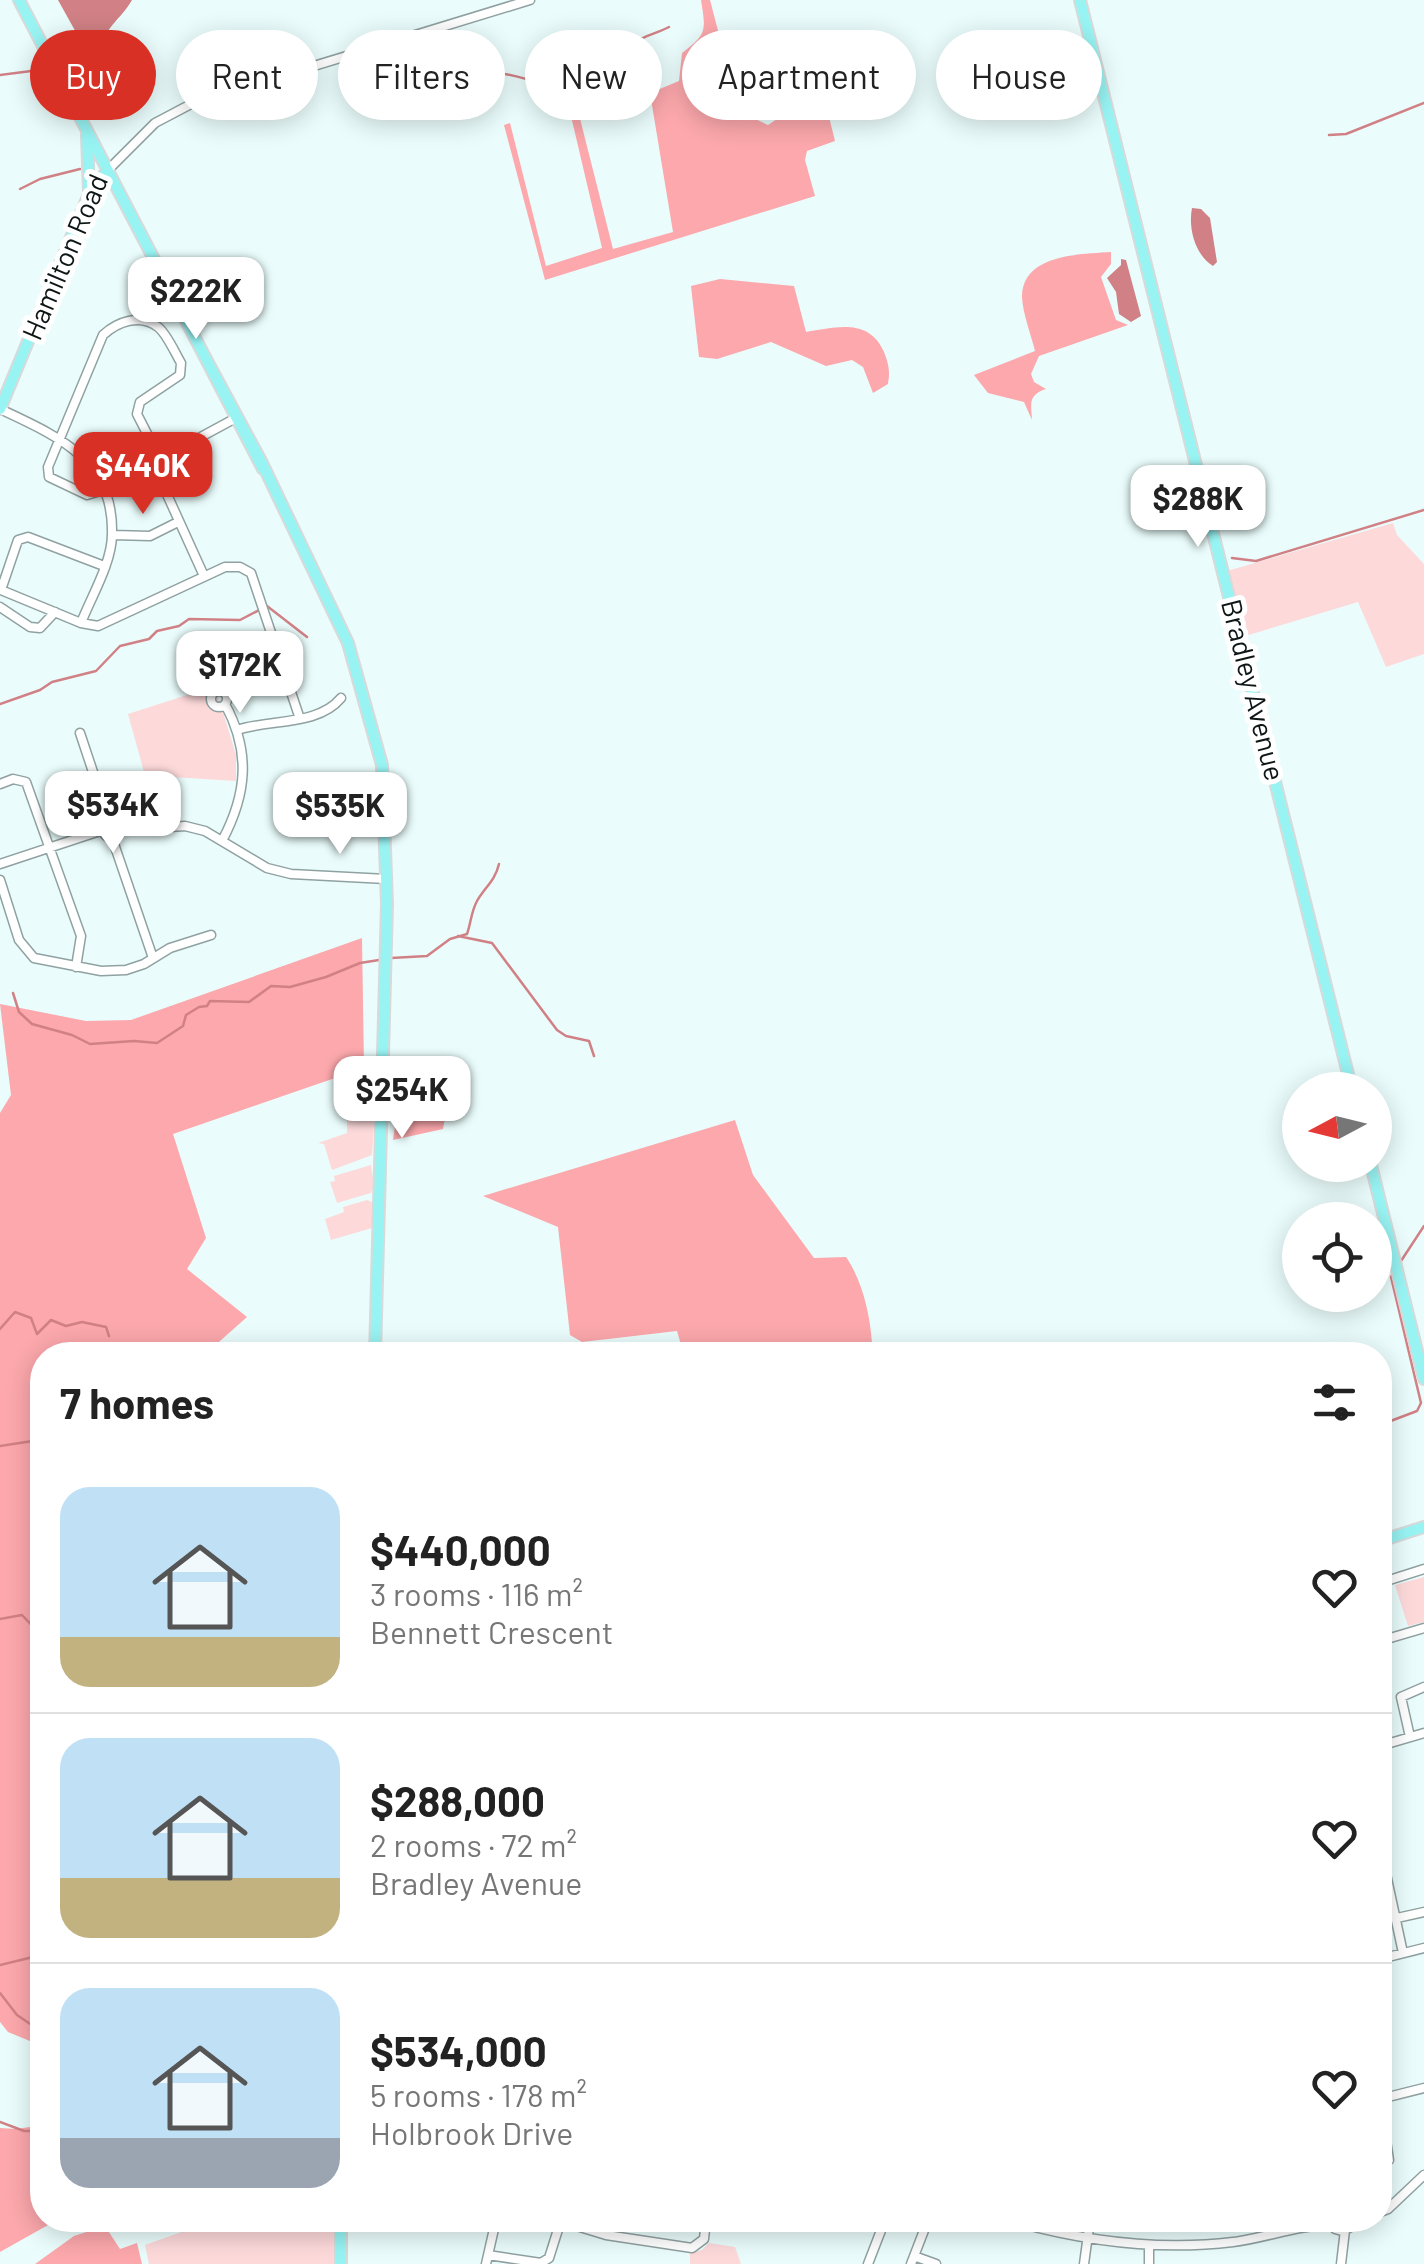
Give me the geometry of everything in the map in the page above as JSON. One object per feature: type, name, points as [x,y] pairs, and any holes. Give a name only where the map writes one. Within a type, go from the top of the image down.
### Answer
[{"type":"main road","name":"Hamilton Road","points":[[0,409],[89,194],[107,170],[19,0]]},
{"type":"main road","name":"Bradley Avenue","points":[[1080,0],[1348,1072]]},
{"type":"main road","points":[[86,128],[89,194]]},
{"type":"main road","points":[[107,170],[348,642],[382,765],[386,824],[384,1092],[374,1342]]},
{"type":"main road","points":[[206,359],[263,469]]},
{"type":"main road","points":[[1376,1182],[1424,1378]]},
{"type":"main road","points":[[1392,1537],[1424,1527]]},
{"type":"main road","points":[[341,2232],[341,2264]]},
{"type":"street","points":[[107,170],[155,123],[193,103],[530,0]]},
{"type":"street","points":[[103,490],[86,494],[49,478],[48,467],[103,335],[116,324],[138,320],[158,326],[181,363],[180,375],[140,402],[138,414],[160,459],[160,479],[204,576]]},
{"type":"street","points":[[0,409],[61,438],[84,455],[103,490],[112,536],[81,623]]},
{"type":"street","points":[[160,459],[234,419]]},
{"type":"street","points":[[112,536],[150,536],[178,522]]},
{"type":"street","points":[[104,566],[28,537],[18,540],[0,591],[98,626],[225,567],[240,567],[251,574],[300,718]]},
{"type":"street","points":[[0,607],[30,627],[40,628],[55,612]]},
{"type":"street","points":[[237,730],[262,721],[282,724],[332,710],[341,698]]},
{"type":"street","points":[[222,841],[236,816],[243,791],[244,762],[226,704]]},
{"type":"street","points":[[0,864],[103,830],[109,820],[80,732]]},
{"type":"street","points":[[0,784],[26,782],[81,936],[76,966]]},
{"type":"street","points":[[109,820],[118,822],[120,830]]},
{"type":"street","points":[[112,838],[120,830],[185,826],[204,831],[268,868],[291,874],[386,878]]},
{"type":"street","points":[[103,830],[112,838],[153,958]]},
{"type":"street","points":[[0,880],[19,940],[34,958],[101,971],[126,970],[170,948],[211,935]]},
{"type":"street","points":[[1392,1579],[1424,1568]]},
{"type":"street","points":[[1392,1638],[1424,1628]]},
{"type":"street","points":[[1410,1737],[1402,1697],[1424,1686]]},
{"type":"street","points":[[1392,1742],[1424,1734]]},
{"type":"street","points":[[1392,1897],[1403,1954]]},
{"type":"street","points":[[1397,1918],[1424,1912]]},
{"type":"street","points":[[1392,1956],[1424,1948]]},
{"type":"street","points":[[1392,2097],[1424,2088]]},
{"type":"street","points":[[1392,2205],[1424,2176]]},
{"type":"street","points":[[493,2232],[487,2259],[542,2263],[549,2258],[557,2232]]},
{"type":"street","points":[[597,2232],[692,2248],[704,2238],[705,2232]]},
{"type":"street","points":[[868,2264],[880,2232]]},
{"type":"street","points":[[923,2232],[912,2260],[936,2264]]},
{"type":"street","points":[[1064,2232],[1149,2245],[1206,2245],[1295,2232]]},
{"type":"street","points":[[1084,2264],[1088,2232]]},
{"type":"street","points":[[1340,2232],[1344,2243],[1341,2264]]},
{"type":"street","points":[[1148,2264],[1149,2245]]},
{"type":"shaded area","points":[[58,0],[132,0],[109,30],[75,30]]},
{"type":"shaded area","points":[[701,0],[710,0],[718,30],[703,30]]},
{"type":"shaded area","points":[[682,53],[682,120],[757,120],[768,125],[776,120],[830,120],[835,141],[807,151],[805,160],[815,196],[545,280],[504,125],[510,123],[546,266],[602,248],[572,120],[580,120],[613,249],[673,232],[654,120],[662,120],[662,88],[679,81]]},
{"type":"shaded area","points":[[1192,208],[1201,209],[1210,218],[1217,262],[1213,266],[1194,240]]},
{"type":"shaded area","points":[[1111,252],[1111,264],[1101,277],[1116,320],[1128,325],[1039,356],[1031,374],[1034,382],[1046,389],[1033,397],[1032,420],[1024,402],[988,393],[974,375],[1035,351],[1022,297],[1032,272],[1055,259]]},
{"type":"shaded area","points":[[1121,259],[1126,260],[1141,316],[1131,322],[1119,314],[1116,292],[1107,278],[1121,265]]},
{"type":"shaded area","points":[[720,279],[794,286],[806,332],[851,327],[870,334],[886,357],[888,384],[873,393],[863,367],[852,360],[826,366],[771,342],[717,359],[699,357],[691,286]]},
{"type":"shaded area","points":[[1393,523],[1397,535],[1424,564],[1424,654],[1386,667],[1358,602],[1242,637],[1227,571]]},
{"type":"shaded area","points":[[215,686],[236,755],[236,781],[155,776],[133,808],[121,800],[144,772],[128,714]]},
{"type":"shaded area","points":[[362,938],[364,1068],[173,1134],[206,1238],[187,1269],[247,1317],[219,1342],[30,1342],[30,2041],[8,2032],[0,2022],[0,1113],[11,1095],[0,1004],[86,1021],[131,1020]]},
{"type":"shaded area","points":[[376,1097],[372,1155],[332,1170],[324,1144],[318,1143],[347,1133],[347,1111],[352,1104]]},
{"type":"shaded area","points":[[443,1104],[447,1107],[443,1129],[393,1140],[396,1119],[422,1114]]},
{"type":"shaded area","points":[[735,1120],[753,1175],[814,1258],[846,1257],[852,1266],[864,1298],[872,1342],[680,1342],[677,1331],[582,1342],[570,1335],[558,1227],[483,1196]]},
{"type":"shaded area","points":[[371,1165],[371,1193],[337,1203],[330,1182],[335,1181],[334,1176]]},
{"type":"shaded area","points":[[372,1202],[372,1228],[331,1240],[325,1219],[344,1212],[343,1207]]},
{"type":"shaded area","points":[[1424,1577],[1424,1622],[1408,1626],[1395,1585]]},
{"type":"shaded area","points":[[30,2127],[30,2232],[36,2232],[0,2252],[0,2128]]},
{"type":"shaded area","points":[[109,2232],[120,2249],[137,2243],[142,2264],[35,2264],[74,2236]]},
{"type":"shaded area","points":[[181,2232],[334,2232],[335,2264],[149,2264],[145,2245]]},
{"type":"shaded area","points":[[709,2243],[735,2247],[741,2264],[690,2264],[690,2253]]},
{"type":"waterway","points":[[505,74],[557,86],[580,84],[602,72],[638,40],[669,27]]},
{"type":"waterway","points":[[0,75],[30,71]]},
{"type":"waterway","points":[[1329,135],[1346,134],[1424,103]]},
{"type":"waterway","points":[[20,189],[40,179],[80,169]]},
{"type":"waterway","points":[[1232,558],[1256,561],[1424,510]]},
{"type":"waterway","points":[[0,704],[52,682],[96,671],[120,646],[149,639],[157,631],[179,626],[189,619],[240,620],[267,606],[307,637]]},
{"type":"waterway","points":[[391,958],[427,956],[450,939],[467,934],[475,905],[499,864]]},
{"type":"waterway","points":[[458,936],[492,943],[557,1030],[589,1041],[594,1056]]},
{"type":"waterway","points":[[13,993],[19,1012],[32,1024],[90,1044],[157,1043],[183,1026],[186,1015],[210,1001],[249,1002],[271,986],[290,987],[379,960]]},
{"type":"waterway","points":[[1401,1261],[1424,1226]]},
{"type":"waterway","points":[[1392,1420],[1417,1411],[1421,1403],[1391,1277],[1394,1272]]},
{"type":"waterway","points":[[0,1329],[15,1312],[31,1318],[37,1334],[51,1320],[66,1326],[82,1322],[106,1327],[109,1336]]},
{"type":"waterway","points":[[0,1446],[30,1441]]},
{"type":"waterway","points":[[0,1619],[22,1615],[30,1623]]},
{"type":"waterway","points":[[0,1965],[30,1957]]},
{"type":"waterway","points":[[0,1993],[17,2015],[30,2024]]},
{"type":"waterway","points":[[0,2122],[30,2131]]}]
